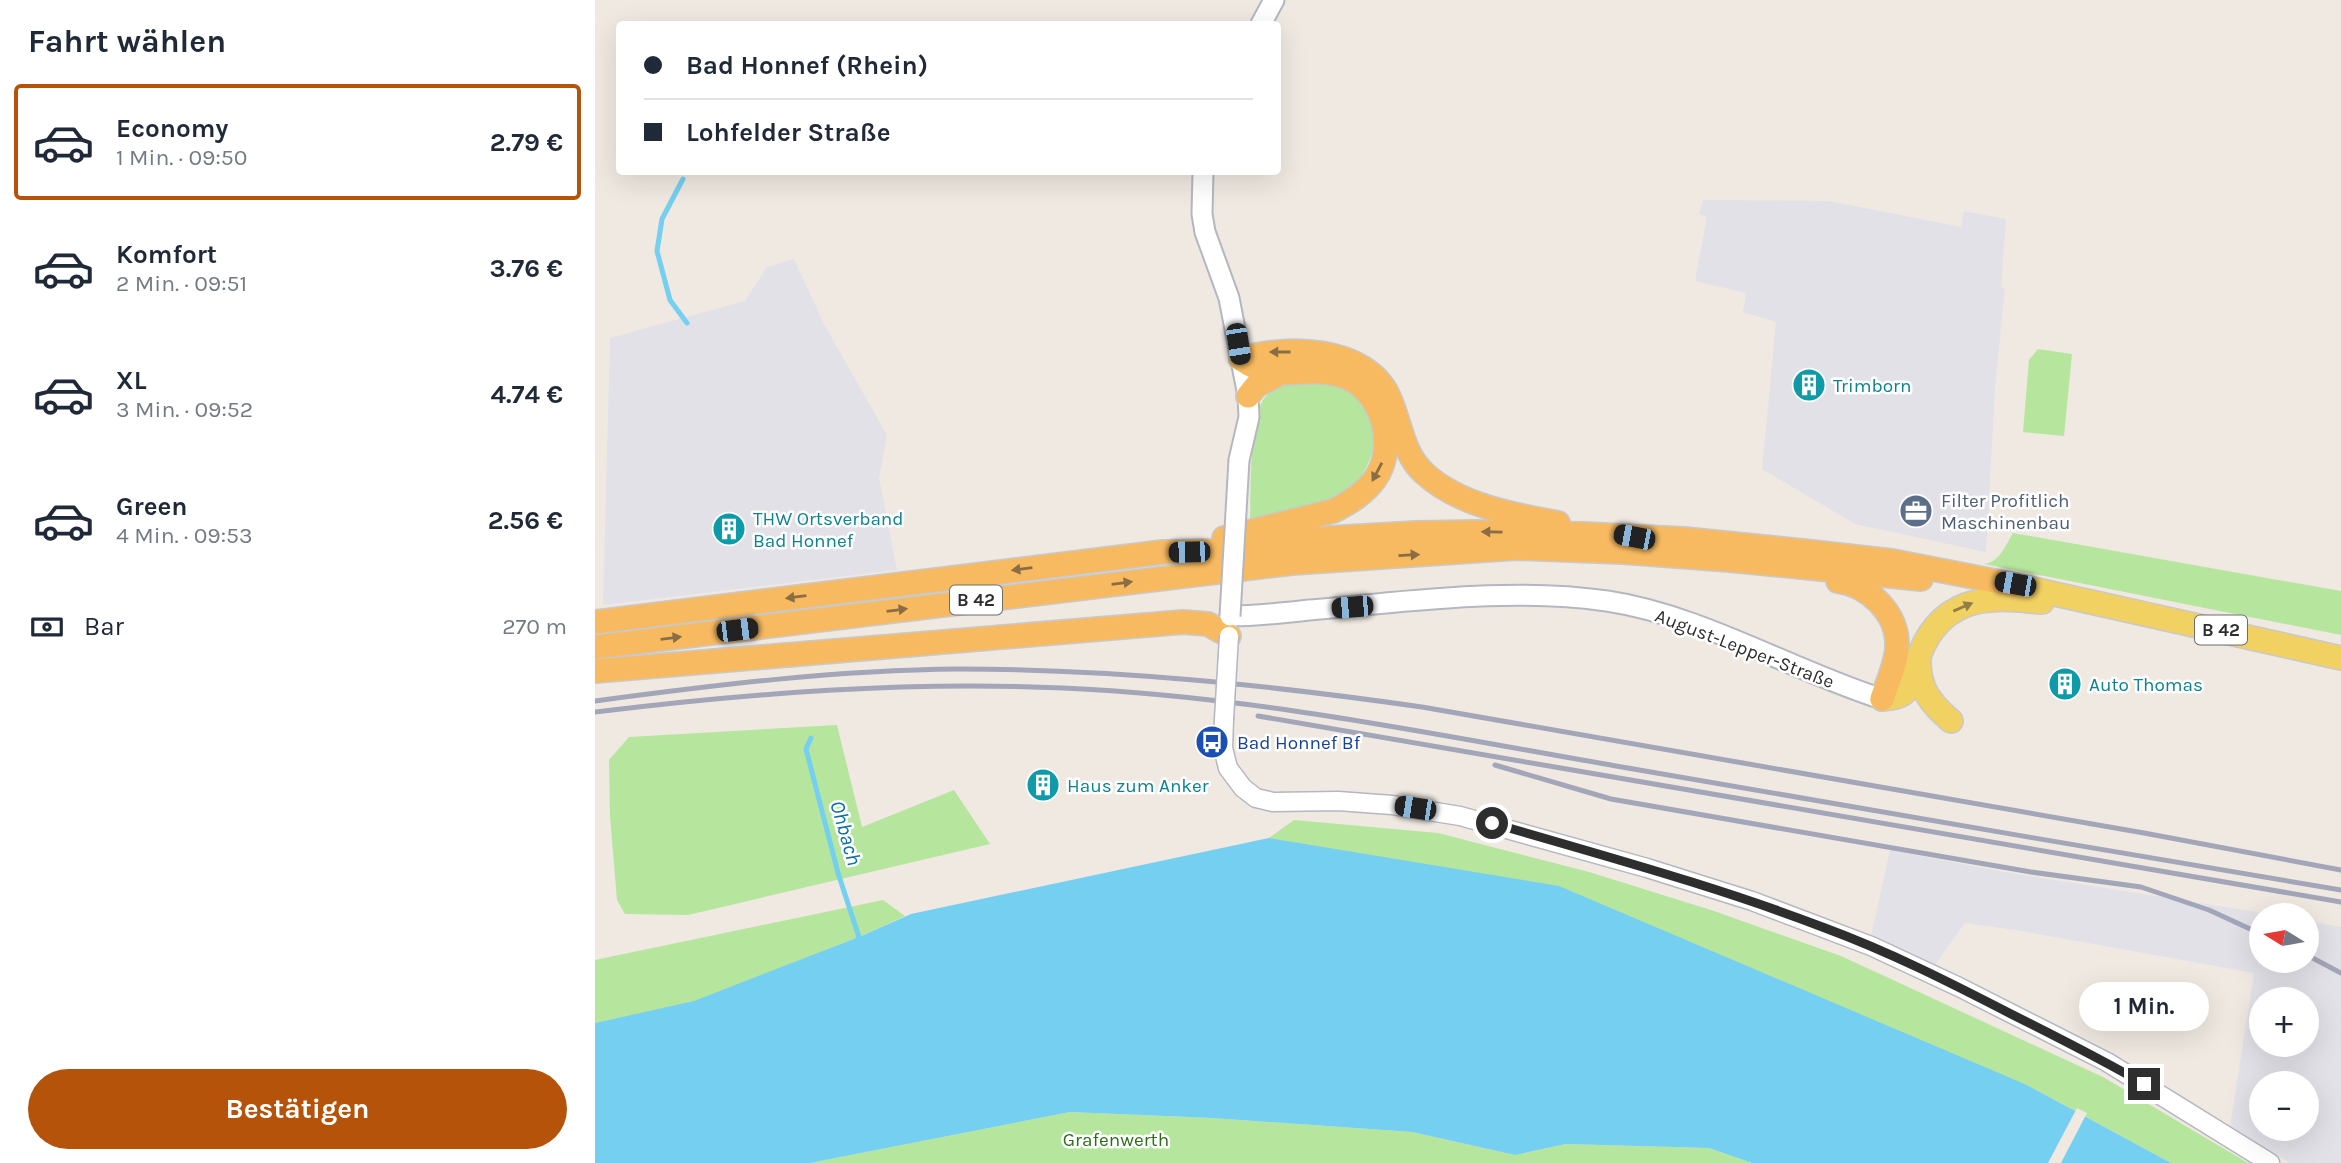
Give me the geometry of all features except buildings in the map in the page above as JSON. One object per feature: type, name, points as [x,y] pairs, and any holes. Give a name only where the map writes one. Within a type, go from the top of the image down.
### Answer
[{"type":"highway","points":[[1241,359],[1274,352],[1331,354],[1352,361],[1366,369],[1386,390],[1412,458],[1437,484],[1466,498],[1513,513],[1634,537]]},
{"type":"highway","points":[[1163,552],[1333,511],[1357,497],[1375,478],[1383,462],[1386,443],[1381,414],[1370,395],[1351,379],[1331,372],[1279,373],[1255,369],[1241,359]]},
{"type":"highway","points":[[1248,396],[1256,386],[1279,373]]},
{"type":"highway","name":"B 42","points":[[595,622],[1163,552],[1215,551],[1312,539],[1416,533],[1498,532],[1634,537],[1771,547],[1892,561],[2015,584]]},
{"type":"highway","name":"B 42","points":[[595,647],[1292,563],[1516,548],[1623,552],[1890,577],[2015,584]]},
{"type":"highway","points":[[1469,553],[1727,568],[1852,584],[1872,596],[1886,612],[1895,633],[1896,652],[1882,699]]},
{"type":"highway","points":[[595,671],[1190,621],[1229,626]]},
{"type":"main road","points":[[1263,21],[1274,0]]},
{"type":"main road","points":[[1203,175],[1202,214],[1205,232],[1229,298],[1248,396],[1249,416],[1239,460]]},
{"type":"main road","points":[[1229,626],[1239,460],[1237,407],[1241,359]]},
{"type":"main road","name":"B 42","points":[[2015,584],[2341,658]]},
{"type":"main road","name":"August-Lepper-Straße","points":[[1229,626],[1462,597],[1555,595],[1609,601],[1678,619],[1829,681],[1882,699]]},
{"type":"main road","points":[[1882,699],[1894,698],[1907,690],[1931,632],[1937,624],[1967,604],[1993,599],[2072,605],[2101,604]]},
{"type":"main road","points":[[1919,656],[1924,692],[1934,706],[1951,721]]},
{"type":"street","points":[[1229,626],[1223,748],[1228,768],[1243,788],[1256,798],[1266,801],[1338,801],[1392,805],[1481,821],[1752,901],[1871,946],[1959,987],[2107,1062],[2270,1163]]},
{"type":"shaded area","points":[[1703,200],[1829,201],[1961,227],[1964,211],[2006,219],[2001,287],[2005,288],[1995,388],[1986,552],[1855,524],[1762,469],[1776,322],[1743,312],[1746,293],[1695,281],[1707,217],[1699,214]]},
{"type":"shaded area","points":[[794,259],[824,324],[887,435],[879,478],[897,570],[603,605],[610,338],[745,301],[767,267]]},
{"type":"shaded area","points":[[1890,850],[2010,873],[2249,911],[2249,972],[1965,923],[1935,965],[1871,936]]},
{"type":"shaded area","points":[[2319,923],[2341,927],[2341,1163],[2290,1163],[2254,1141],[2319,1141],[2319,1071],[2249,1071],[2249,1138],[2230,1126],[2249,1005],[2249,1057],[2319,1057],[2319,987],[2252,987],[2254,973],[2319,973]]},
{"type":"green space","points":[[2038,349],[2072,354],[2064,436],[2023,432],[2029,360]]},
{"type":"green space","points":[[1290,382],[1339,383],[1356,395],[1366,407],[1374,436],[1368,465],[1348,489],[1326,501],[1250,520],[1252,458],[1258,411],[1268,394]]},
{"type":"green space","points":[[2013,533],[2341,591],[2341,635],[1984,564],[1998,557]]},
{"type":"green space","points":[[837,725],[862,827],[954,790],[990,844],[688,915],[625,914],[617,900],[610,816],[609,760],[629,737]]},
{"type":"green space","points":[[1294,820],[1438,833],[1589,872],[1714,911],[1841,956],[2103,1077],[2248,1163],[2171,1163],[2027,1085],[1269,838]]},
{"type":"green space","points":[[883,900],[905,916],[694,1002],[595,1023],[595,960]]},
{"type":"green space","name":"Grafenwerth","points":[[1070,1112],[1212,1118],[1412,1132],[1515,1155],[1566,1144],[1709,1148],[1752,1163],[810,1163]]},
{"type":"water","points":[[1269,838],[1559,886],[2027,1085],[2171,1163],[1752,1163],[1709,1148],[1566,1144],[1515,1155],[1412,1132],[1212,1118],[1070,1112],[810,1163],[595,1163],[595,1023],[694,1001],[911,914]]},
{"type":"pier","points":[[2077,1108],[2087,1113],[2061,1163],[2048,1163]]},
{"type":"waterway","name":"Ohbach","points":[[683,179],[662,219],[657,251],[670,300],[687,323]]},
{"type":"waterway","name":"Ohbach","points":[[811,738],[806,749],[838,873],[859,937],[855,943]]},
{"type":"railway","points":[[595,701],[776,679],[913,670],[1075,672],[1249,685],[1422,707],[2341,870]]},
{"type":"railway","points":[[595,712],[770,694],[945,686],[1063,688],[1203,699],[1410,729],[2341,890]]},
{"type":"railway","points":[[1258,716],[2341,902]]},
{"type":"railway","points":[[1495,765],[1611,799],[2031,872],[2141,887],[2209,910],[2249,928]]},
{"type":"railway","points":[[2319,961],[2341,973]]},
{"type":"place","name":"Trimborn","points":[[1809,385]]},
{"type":"place","name":"Filter Profitlich Maschinenbau","points":[[1916,511]]},
{"type":"place","name":"THW Ortsverband Bad Honnef","points":[[729,529]]},
{"type":"place","name":"Auto Thomas","points":[[2065,684]]},
{"type":"place","name":"Bad Honnef Bf","points":[[1212,742]]},
{"type":"place","name":"Haus zum Anker","points":[[1043,785]]},
{"type":"route","points":[[1492,823],[1688,880],[1871,946],[1959,987],[2107,1062],[2144,1084]]}]
